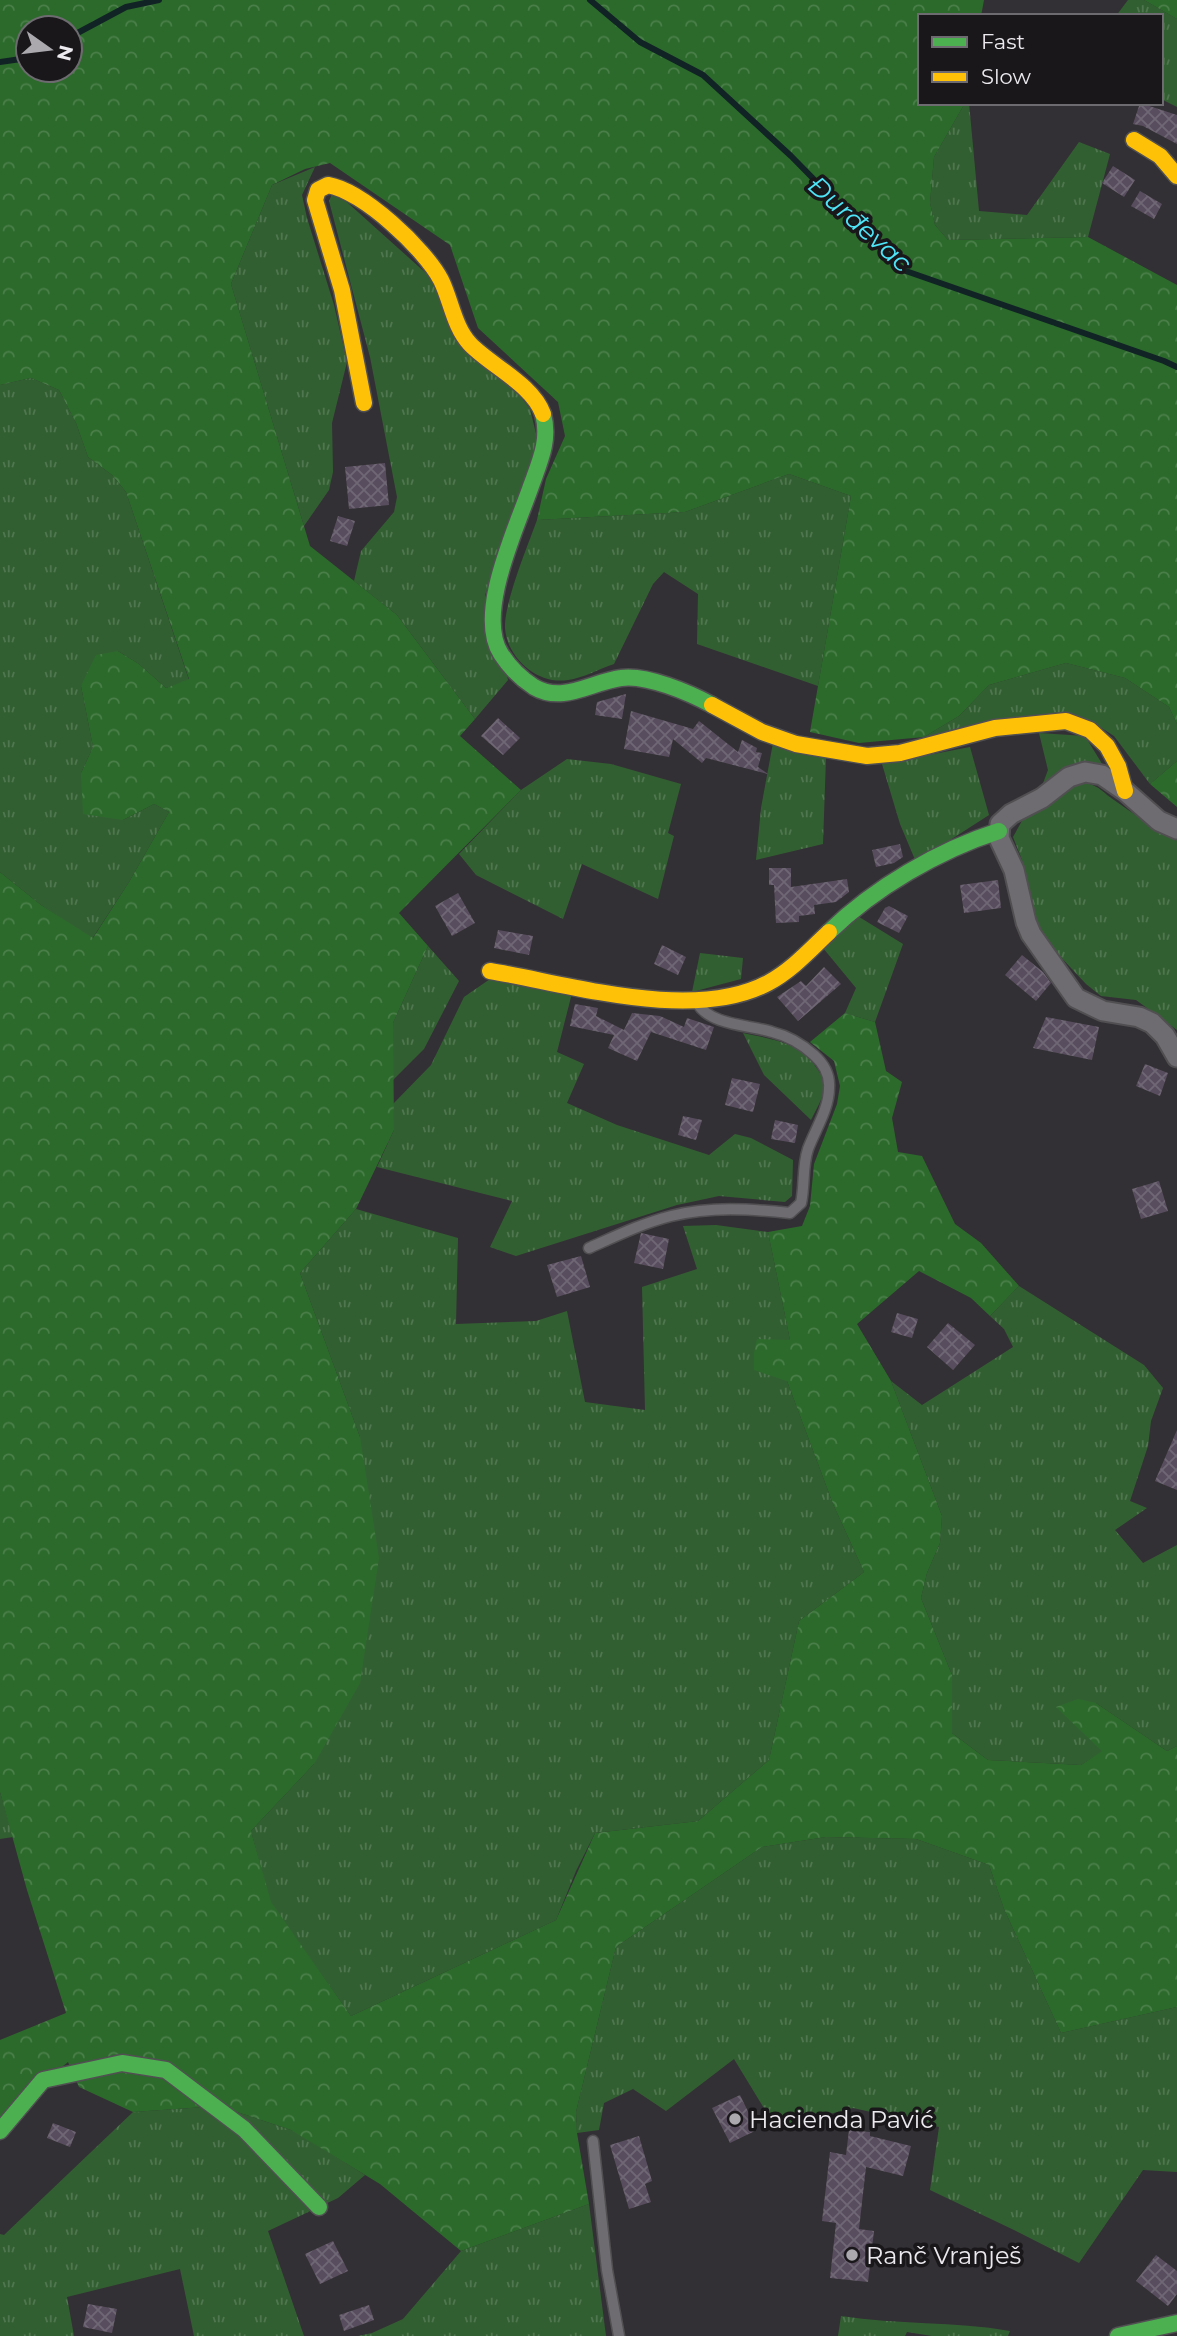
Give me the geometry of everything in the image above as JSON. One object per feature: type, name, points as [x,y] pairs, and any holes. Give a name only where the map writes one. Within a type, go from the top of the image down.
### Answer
[{"type":"street","points":[[1134,140],[1160,156],[1177,176]]},
{"type":"street","points":[[364,403],[342,290],[315,200],[318,190],[328,185],[347,190],[360,199],[426,258],[440,276],[461,333],[541,406],[545,419],[546,443],[497,584],[491,623],[495,645],[521,680],[546,694],[561,695],[623,677],[652,681],[699,698],[762,732],[796,744],[867,756],[900,752],[995,728],[1066,721],[1089,728],[1106,742],[1121,769],[1125,791]]},
{"type":"street","points":[[1177,829],[1159,821],[1125,791],[1094,772],[1078,773],[1069,777],[1042,798],[1011,814],[1000,824],[999,831],[1001,846],[1014,870],[1031,934],[1076,998],[1104,1011],[1139,1017],[1152,1023],[1165,1036],[1177,1057]]},
{"type":"street","points":[[490,971],[641,999],[698,1000],[734,995],[773,981],[852,910],[921,864],[970,839],[999,831]]},
{"type":"street","points":[[0,2131],[43,2080],[122,2063],[166,2070],[244,2129],[319,2207]]},
{"type":"street","points":[[1118,2336],[1177,2323]]},
{"type":"lane","points":[[589,1248],[670,1216],[746,1208],[790,1213],[801,1203],[802,1177],[808,1150],[830,1090],[826,1070],[812,1052],[788,1037],[709,1015],[699,1006],[698,1000]]},
{"type":"lane","points":[[593,2141],[607,2270],[619,2336]]},
{"type":"green space","points":[[0,0],[984,0],[981,14],[918,14],[918,105],[964,105],[934,157],[930,203],[935,225],[948,240],[1088,237],[1177,285],[1177,724],[1169,707],[1125,678],[1066,663],[989,685],[959,716],[924,737],[859,743],[810,732],[851,496],[789,474],[685,512],[537,520],[546,479],[565,436],[558,402],[478,328],[450,245],[330,163],[305,169],[272,185],[231,284],[310,546],[397,615],[475,719],[460,736],[521,790],[399,913],[428,946],[393,1023],[394,1130],[356,1209],[300,1273],[360,1437],[379,1558],[360,1683],[314,1764],[251,1831],[271,1902],[351,2016],[556,1920],[595,1833],[698,1821],[769,1760],[799,1621],[864,1572],[833,1504],[787,1381],[754,1370],[757,1339],[790,1340],[768,1232],[802,1226],[810,1206],[814,1164],[837,1104],[840,1086],[834,1061],[810,1042],[845,1013],[875,1022],[886,1071],[902,1082],[892,1118],[898,1152],[922,1156],[955,1224],[981,1243],[1019,1286],[990,1316],[971,1298],[919,1271],[857,1324],[891,1381],[942,1516],[940,1543],[927,1573],[921,1598],[952,1675],[952,1733],[988,1760],[1081,1765],[1102,1751],[1056,1707],[1078,1699],[1096,1703],[1167,1751],[1177,1746],[1177,2007],[1061,2033],[1004,1909],[989,1865],[916,1839],[826,1837],[762,1847],[616,1947],[576,2112],[589,2204],[461,2251],[380,2184],[291,2130],[219,2106],[133,2112],[79,2087],[68,2062],[0,2118],[0,2040],[66,2013],[27,1890],[0,1792],[0,872],[41,905],[93,938],[169,812],[154,804],[123,820],[83,814],[81,773],[93,747],[81,686],[96,655],[118,651],[139,664],[166,688],[189,679],[126,492],[112,475],[88,457],[76,423],[59,390],[31,378],[0,385]]},
{"type":"green space","points":[[1128,0],[1144,0],[1177,19],[1177,107],[1163,100],[1163,14],[1118,14]]},
{"type":"green space","points":[[1144,0],[1177,0],[1177,19]]},
{"type":"green space","points":[[964,105],[969,105],[979,211],[1027,215],[1079,142],[1110,154],[1088,237],[948,240],[935,225],[930,203],[934,157]]},
{"type":"green space","points":[[315,167],[302,195],[334,305],[347,362],[332,423],[333,472],[329,490],[304,526],[231,284],[272,185]]},
{"type":"green space","points":[[332,194],[339,195],[428,275],[530,409],[539,446],[485,595],[508,680],[475,719],[397,615],[354,581],[361,551],[394,512],[397,497],[370,357],[329,201]]},
{"type":"green space","points":[[31,378],[59,390],[76,423],[88,457],[112,475],[126,492],[189,680],[166,688],[139,664],[118,651],[81,686],[93,747],[81,773],[123,820],[154,804],[169,812],[92,939],[41,905],[0,872],[0,385]]},
{"type":"green space","points":[[789,474],[851,496],[818,686],[697,644],[698,594],[664,572],[653,584],[614,664],[579,677],[557,680],[535,674],[511,649],[505,628],[508,604],[537,520],[685,512]]},
{"type":"green space","points":[[1066,663],[1125,678],[1169,707],[1177,724],[1177,761],[1150,784],[1114,736],[1094,723],[924,737],[959,716],[989,685]]},
{"type":"green space","points":[[1039,733],[1085,736],[1104,767],[1042,786],[1048,770]]},
{"type":"green space","points":[[773,743],[826,757],[823,844],[756,860],[761,808]]},
{"type":"green space","points":[[970,747],[989,815],[916,862],[900,824],[882,764]]},
{"type":"green space","points":[[567,759],[611,764],[681,784],[668,833],[674,836],[658,899],[582,864],[563,919],[476,875],[459,854],[521,790]]},
{"type":"green space","points":[[1177,761],[1177,807],[1150,784]]},
{"type":"green space","points":[[1085,783],[1098,788],[1152,825],[1177,836],[1177,1030],[1136,1000],[1101,996],[1056,952],[1038,925],[1022,860],[1013,837],[1023,819],[1053,802],[1076,784]]},
{"type":"green space","points":[[856,915],[903,944],[875,1022],[845,1013],[856,988],[823,948]]},
{"type":"green space","points":[[428,946],[459,981],[424,1049],[392,1081],[393,1023]]},
{"type":"green space","points":[[700,953],[743,958],[741,979],[692,992]]},
{"type":"green space","points":[[493,977],[572,993],[557,1052],[584,1064],[567,1103],[617,1125],[709,1155],[735,1134],[751,1138],[793,1160],[792,1196],[785,1202],[719,1196],[677,1205],[516,1256],[490,1247],[512,1201],[377,1167],[394,1130],[393,1104],[431,1065],[464,997]]},
{"type":"green space","points":[[743,1033],[785,1043],[811,1061],[821,1075],[824,1089],[811,1120],[764,1075]]},
{"type":"green space","points":[[356,1209],[458,1238],[456,1324],[536,1321],[567,1311],[585,1402],[645,1410],[642,1287],[697,1269],[683,1226],[716,1225],[768,1232],[790,1340],[787,1381],[833,1504],[864,1572],[799,1621],[769,1760],[698,1821],[595,1833],[556,1920],[351,2016],[270,1902],[251,1831],[314,1764],[360,1437],[300,1273]]},
{"type":"green space","points":[[1019,1286],[1144,1365],[1163,1388],[1151,1421],[1148,1446],[1130,1501],[1147,1508],[1115,1530],[1143,1563],[1177,1545],[1177,1746],[1167,1751],[1096,1703],[1103,1751],[1081,1765],[988,1760],[952,1733],[952,1675],[921,1598],[927,1573],[940,1543],[942,1516],[891,1381],[922,1405],[1013,1347],[1004,1329],[990,1316]]},
{"type":"green space","points":[[0,1792],[13,1837],[0,1839]]},
{"type":"green space","points":[[826,1837],[916,1839],[989,1865],[1004,1909],[1061,2033],[1177,2007],[1177,2172],[1143,2170],[1079,2263],[930,2190],[939,2127],[853,2108],[776,2128],[734,2059],[666,2111],[633,2089],[604,2103],[599,2130],[577,2133],[576,2112],[616,1947],[762,1847]]},
{"type":"green space","points":[[219,2106],[294,2131],[365,2175],[338,2198],[268,2231],[304,2336],[194,2336],[180,2269],[67,2297],[74,2336],[0,2336],[0,2234],[4,2235],[133,2112]]},
{"type":"green space","points":[[589,2204],[606,2336],[358,2336],[372,2333],[403,2319],[461,2251]]},
{"type":"green space","points":[[841,2316],[1010,2331],[1008,2336],[932,2336],[907,2332],[905,2336],[838,2336]]},
{"type":"building","points":[[1139,105],[1177,115],[1177,144],[1143,126],[1133,124]]},
{"type":"building","points":[[1113,166],[1135,180],[1124,197],[1102,183]]},
{"type":"building","points":[[1140,191],[1162,204],[1154,219],[1131,206]]},
{"type":"building","points":[[385,463],[389,505],[349,509],[345,467]]},
{"type":"building","points":[[338,516],[355,521],[347,546],[330,541]]},
{"type":"building","points":[[626,694],[622,719],[595,715],[597,702]]},
{"type":"building","points":[[631,711],[693,729],[699,721],[738,752],[742,740],[757,748],[756,752],[762,753],[758,767],[768,774],[706,758],[702,763],[673,739],[669,757],[624,749]]},
{"type":"building","points":[[498,718],[520,738],[503,755],[481,736]]},
{"type":"building","points":[[900,844],[903,857],[894,863],[876,867],[872,850]]},
{"type":"building","points":[[769,868],[791,868],[791,887],[847,879],[849,892],[836,902],[814,905],[815,914],[799,916],[799,922],[776,923],[774,885],[769,885]]},
{"type":"building","points":[[998,880],[1001,908],[964,913],[960,885]]},
{"type":"building","points":[[458,893],[475,923],[452,936],[435,906]]},
{"type":"building","points":[[889,906],[908,916],[899,933],[877,922]]},
{"type":"building","points":[[498,930],[533,936],[529,955],[494,948]]},
{"type":"building","points":[[662,945],[686,957],[678,975],[654,964]]},
{"type":"building","points":[[1022,955],[1043,972],[1051,983],[1036,1001],[1005,975]]},
{"type":"building","points":[[824,967],[841,984],[798,1021],[777,997],[801,981],[806,986]]},
{"type":"building","points":[[575,1004],[598,1008],[596,1016],[624,1030],[632,1013],[660,1016],[684,1027],[687,1018],[714,1027],[706,1050],[651,1032],[637,1061],[608,1048],[614,1035],[570,1026]]},
{"type":"building","points":[[1046,1017],[1099,1027],[1092,1060],[1033,1048]]},
{"type":"building","points":[[1145,1064],[1168,1073],[1160,1096],[1136,1086]]},
{"type":"building","points":[[732,1078],[760,1084],[753,1112],[725,1105]]},
{"type":"building","points":[[683,1116],[702,1120],[696,1140],[678,1135]]},
{"type":"building","points":[[775,1120],[798,1125],[795,1143],[771,1139]]},
{"type":"building","points":[[1159,1181],[1168,1211],[1141,1219],[1132,1189]]},
{"type":"building","points":[[641,1233],[669,1239],[663,1269],[634,1263]]},
{"type":"building","points":[[581,1256],[590,1287],[557,1297],[547,1265]]},
{"type":"building","points":[[897,1313],[918,1319],[912,1338],[891,1332]]},
{"type":"building","points":[[948,1323],[975,1345],[953,1370],[927,1347]]},
{"type":"building","points":[[1177,1430],[1177,1490],[1155,1481]]},
{"type":"building","name":"Hacienda Pavić","points":[[740,2095],[757,2130],[730,2143],[712,2108]]},
{"type":"building","points":[[53,2123],[76,2132],[70,2147],[47,2138]]},
{"type":"building","points":[[849,2130],[870,2132],[870,2136],[911,2146],[903,2176],[866,2167],[859,2229],[874,2231],[868,2282],[830,2278],[836,2223],[822,2221],[830,2152],[846,2155]]},
{"type":"building","points":[[639,2136],[652,2181],[645,2184],[651,2202],[629,2209],[610,2145]]},
{"type":"building","points":[[333,2241],[348,2271],[320,2284],[305,2254]]},
{"type":"building","points":[[1156,2255],[1177,2271],[1177,2294],[1168,2306],[1136,2281]]},
{"type":"building","points":[[88,2304],[117,2309],[112,2333],[83,2327]]},
{"type":"building","points":[[369,2305],[374,2320],[344,2331],[339,2315]]},
{"type":"waterway","points":[[84,30],[126,7],[159,0]]},
{"type":"waterway","name":"Đurđevac","points":[[590,0],[640,42],[703,75],[791,156],[903,270],[1177,367]]},
{"type":"waterway","points":[[0,62],[14,60]]},
{"type":"traffic: fast","points":[[543,414],[543,450],[495,594],[494,637],[501,654],[520,676],[545,692],[566,693],[610,680],[631,678],[668,686],[712,705]]},
{"type":"traffic: fast","points":[[829,932],[866,900],[908,872],[953,849],[999,831]]},
{"type":"traffic: fast","points":[[0,2131],[43,2080],[122,2063],[166,2070],[244,2129],[319,2207]]},
{"type":"traffic: fast","points":[[1118,2336],[1177,2323]]},
{"type":"traffic: slow","points":[[1134,140],[1160,156],[1177,176]]},
{"type":"traffic: slow","points":[[364,403],[342,290],[315,200],[318,190],[328,185],[358,198],[375,210],[422,253],[441,280],[456,322],[470,344],[521,384],[538,403],[543,414]]},
{"type":"traffic: slow","points":[[712,705],[762,732],[796,744],[867,756],[900,753],[995,728],[1066,721],[1090,730],[1107,746],[1118,766],[1125,791]]},
{"type":"traffic: slow","points":[[490,971],[630,997],[704,1000],[738,995],[768,983],[793,966],[829,932]]},
{"type":"place","name":"Hacienda Pavić","points":[[735,2119]]},
{"type":"place","name":"Ranč Vranješ","points":[[852,2255]]}]
